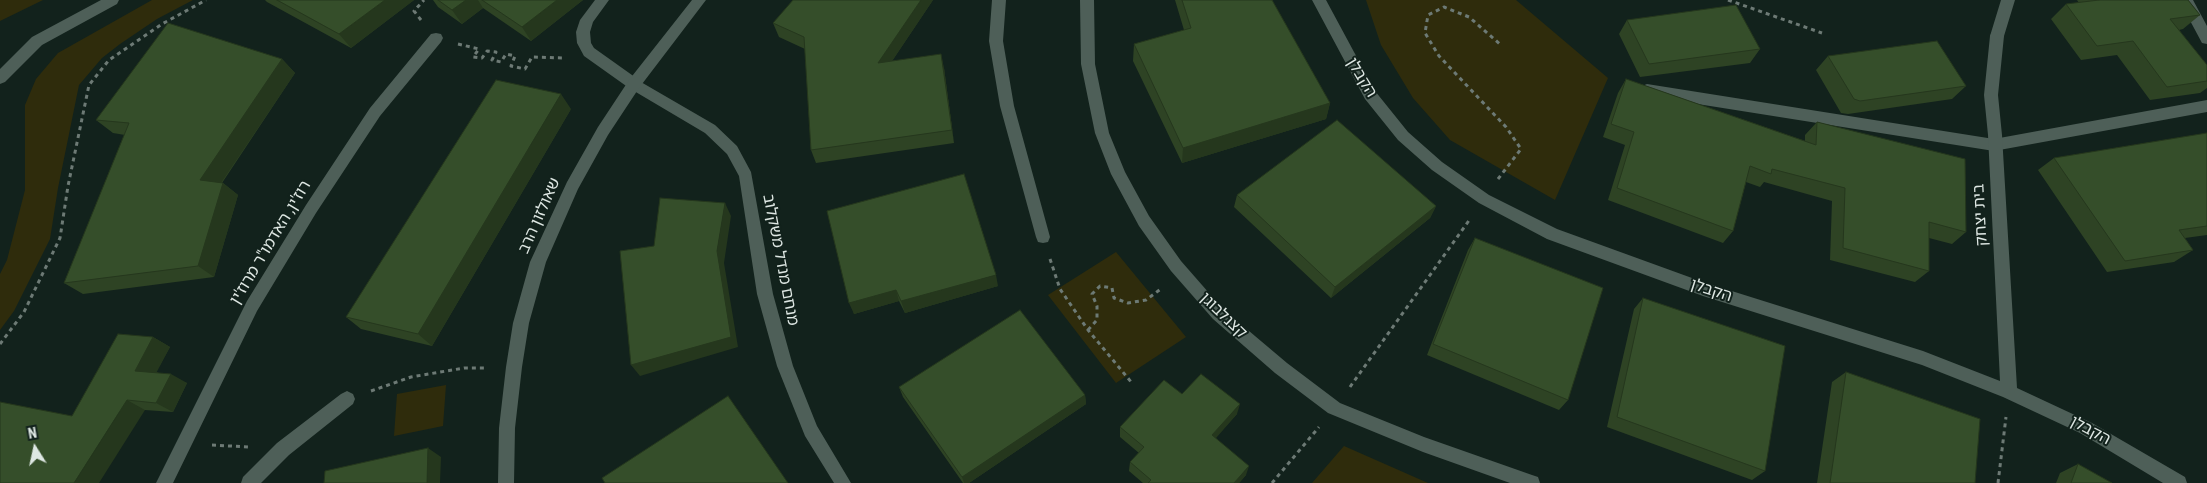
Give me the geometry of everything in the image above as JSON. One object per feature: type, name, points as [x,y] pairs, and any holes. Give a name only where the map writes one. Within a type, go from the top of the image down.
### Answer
[{"type":"street","points":[[0,78],[37,42],[112,0]]},
{"type":"street","name":"מנחם מנדל משקלוב","points":[[602,0],[587,20],[584,42],[589,52],[634,84],[710,129],[732,150],[746,176],[765,294],[785,366],[811,431],[844,483]]},
{"type":"street","name":"שאולזון הרב","points":[[506,483],[507,428],[514,367],[522,323],[538,262],[572,186],[634,84],[699,0]]},
{"type":"street","points":[[999,0],[996,41],[1007,106],[1043,237]]},
{"type":"street","name":"קצנלבוגן","points":[[1087,0],[1088,64],[1102,133],[1118,174],[1144,222],[1182,273],[1218,314],[1281,368],[1334,408],[1423,444],[1532,483]]},
{"type":"street","name":"הקבלן","points":[[1319,0],[1370,95],[1403,136],[1437,166],[1484,199],[1552,234],[1703,289],[1923,358],[2008,392],[2086,428],[2179,483]]},
{"type":"street","name":"בית יצחק","points":[[2008,0],[1997,36],[1991,95],[1995,135],[1994,145],[2008,392]]},
{"type":"street","points":[[2186,0],[2207,39]]},
{"type":"street","name":"רוז'ין, האדמו\"ר מרוז'ין","points":[[164,483],[252,306],[311,209],[376,112],[436,38]]},
{"type":"street","points":[[1628,87],[1994,145],[2207,106]]},
{"type":"street","points":[[249,483],[283,449],[347,399]]},
{"type":"path","points":[[0,344],[24,312],[60,238],[68,186],[89,85],[110,60],[126,48],[162,24],[206,0]]},
{"type":"path","points":[[1728,0],[1822,33]]},
{"type":"path","points":[[1272,483],[1334,408],[1521,149],[1506,127],[1439,56],[1425,32],[1428,15],[1444,7],[1469,17],[1501,45]]},
{"type":"path","points":[[436,38],[479,49],[473,57],[482,58],[487,51],[496,52],[492,60],[501,62],[506,54],[515,56],[511,66],[525,69],[532,57]]},
{"type":"path","points":[[1043,237],[1060,289],[1088,330],[1132,383]]},
{"type":"path","points":[[1088,330],[1097,320],[1097,306],[1092,294],[1100,286],[1112,288],[1114,298],[1128,302],[1146,300],[1182,273]]},
{"type":"path","points":[[347,399],[411,377],[464,368]]},
{"type":"path","points":[[1998,483],[2008,392]]},
{"type":"path","points":[[185,444],[283,449]]},
{"type":"shaded area","points":[[0,0],[43,0],[0,21]]},
{"type":"shaded area","points":[[152,0],[193,0],[157,19],[120,44],[102,58],[79,85],[58,188],[50,239],[14,311],[0,330],[0,274],[7,260],[25,190],[25,105],[36,79],[58,53]]},
{"type":"shaded area","points":[[1366,0],[1516,0],[1608,78],[1555,200],[1450,140],[1413,98],[1381,45]]},
{"type":"shaded area","points":[[1116,252],[1186,337],[1116,383],[1048,295]]},
{"type":"shaded area","points":[[446,385],[443,426],[394,436],[397,394]]},
{"type":"shaded area","points":[[1344,446],[1428,483],[1312,483]]},
{"type":"building","points":[[277,0],[385,0],[339,34]]},
{"type":"building","points":[[438,0],[466,0],[452,10]]},
{"type":"building","points":[[482,0],[557,0],[522,27]]},
{"type":"building","points":[[793,0],[921,0],[878,63],[941,54],[952,130],[811,150],[804,37],[773,23]]},
{"type":"building","points":[[1182,0],[1272,0],[1330,103],[1183,148],[1134,44],[1191,28]]},
{"type":"building","points":[[2099,0],[2188,0],[2200,15],[2170,19],[2207,65],[2207,81],[2167,87],[2133,41],[2097,46],[2066,4]]},
{"type":"building","points":[[1736,5],[1760,49],[1649,64],[1627,20]]},
{"type":"building","points":[[168,23],[282,59],[200,180],[223,183],[198,266],[64,283],[129,123],[96,120]]},
{"type":"building","points":[[1937,41],[1966,86],[1860,101],[1854,99],[1828,56]]},
{"type":"building","points":[[1626,79],[1816,145],[1817,122],[1965,159],[1966,232],[1929,222],[1929,271],[1843,248],[1845,188],[1772,169],[1771,174],[1750,166],[1733,231],[1617,188],[1634,132],[1611,124]]},
{"type":"building","points":[[496,80],[561,94],[418,334],[346,317]]},
{"type":"building","points":[[1337,120],[1436,206],[1335,287],[1237,195]]},
{"type":"building","points":[[2207,133],[2207,226],[2179,230],[2193,250],[2125,261],[2054,158]]},
{"type":"building","points":[[964,174],[996,275],[901,301],[896,290],[849,303],[827,211]]},
{"type":"building","points":[[660,198],[725,203],[717,251],[731,337],[631,365],[620,251],[654,246]]},
{"type":"building","points":[[1475,238],[1603,288],[1568,400],[1433,344]]},
{"type":"building","points":[[1643,298],[1785,346],[1765,471],[1617,417]]},
{"type":"building","points":[[1020,310],[1085,395],[962,477],[899,387]]},
{"type":"building","points":[[118,334],[153,337],[135,371],[171,374],[156,403],[127,400],[74,483],[0,483],[0,402],[72,416]]},
{"type":"building","points":[[1846,372],[1980,419],[1975,483],[1830,483]]},
{"type":"building","points":[[1201,374],[1240,404],[1212,435],[1249,466],[1234,483],[1148,483],[1151,480],[1130,462],[1144,447],[1120,427],[1164,380],[1182,394]]},
{"type":"building","points":[[728,396],[788,483],[605,483],[602,478]]},
{"type":"building","points":[[428,448],[427,483],[324,483],[325,471]]},
{"type":"building","points":[[2078,464],[2112,483],[2071,483]]}]
